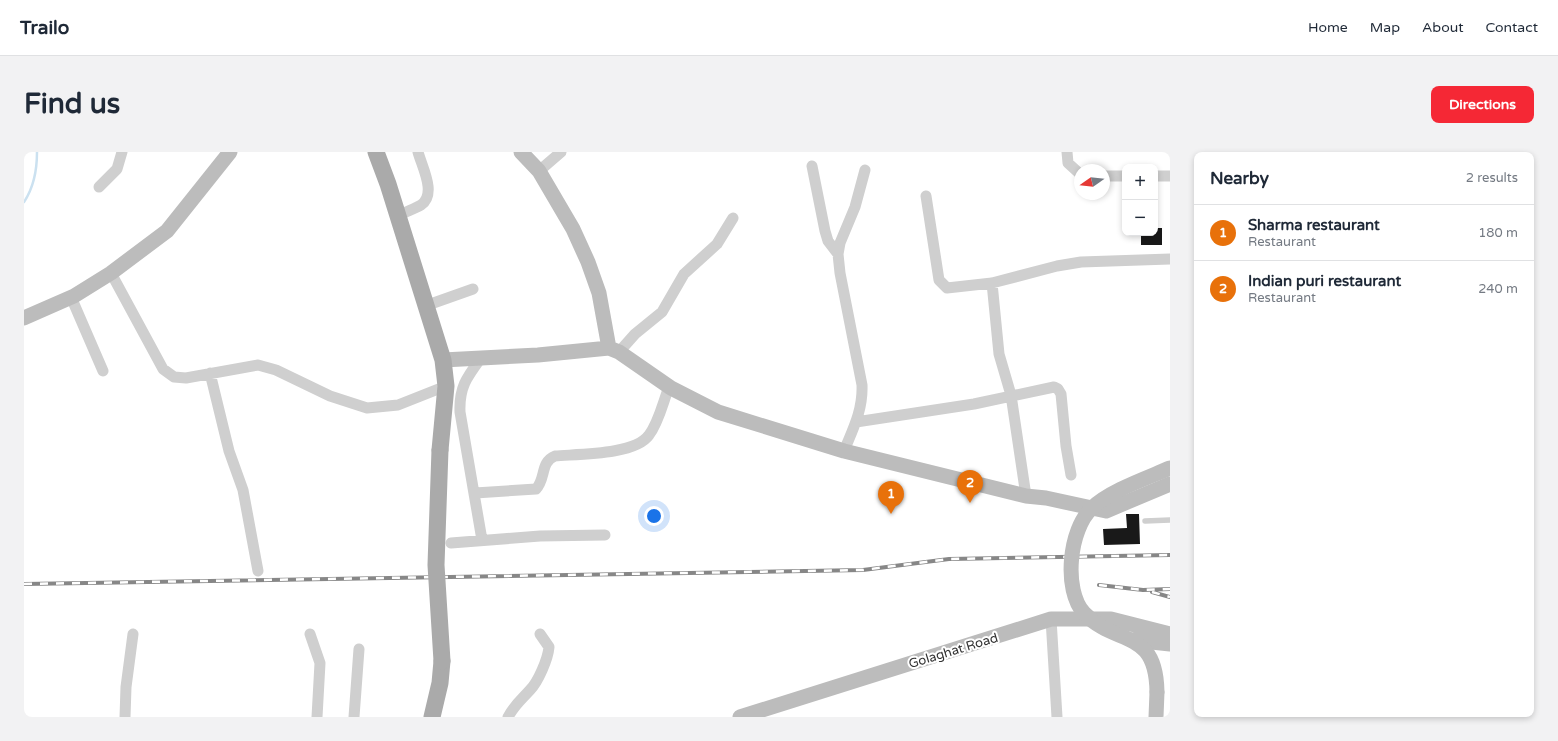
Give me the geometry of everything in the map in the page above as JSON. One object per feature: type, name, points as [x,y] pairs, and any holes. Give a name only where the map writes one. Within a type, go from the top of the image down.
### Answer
[{"type":"main road","points":[[376,152],[398,216],[443,360],[446,386],[440,450],[436,565],[442,661],[440,683],[432,717]]},
{"type":"street","points":[[99,187],[117,169],[122,152]]},
{"type":"street","points":[[24,318],[71,297],[111,273],[167,231],[230,152]]},
{"type":"street","points":[[398,216],[421,204],[427,197],[428,187],[418,152]]},
{"type":"street","points":[[522,152],[540,171],[573,229],[588,262],[599,293],[614,350],[669,387],[718,412],[844,451],[1026,496],[1046,498],[1106,511],[1170,484]]},
{"type":"street","points":[[540,171],[561,152]]},
{"type":"street","points":[[1067,152],[1068,163],[1074,168]]},
{"type":"street","points":[[812,166],[825,231],[828,241],[838,254]]},
{"type":"street","points":[[844,451],[856,422],[862,400],[862,385],[840,273],[838,254],[840,243],[855,207],[865,170]]},
{"type":"street","points":[[1110,176],[1122,176]]},
{"type":"street","points":[[1158,176],[1170,176]]},
{"type":"street","points":[[926,196],[939,280],[943,286],[947,288],[992,283],[1057,266],[1082,262],[1170,259]]},
{"type":"street","points":[[443,360],[614,350],[662,312],[684,274],[717,244],[733,218]]},
{"type":"street","points":[[111,273],[163,369],[174,377],[186,378],[258,365],[276,370],[348,403],[367,408],[398,405],[446,386]]},
{"type":"street","points":[[992,283],[999,354],[1011,395],[1026,496]]},
{"type":"street","points":[[425,306],[473,289]]},
{"type":"street","points":[[71,297],[103,371]]},
{"type":"street","points":[[481,358],[467,375],[460,400],[460,412],[482,540]]},
{"type":"street","points":[[210,373],[229,451],[243,490],[258,571]]},
{"type":"street","points":[[475,493],[536,490],[539,486],[545,464],[550,458],[555,456],[616,450],[636,446],[650,435],[669,387]]},
{"type":"street","points":[[856,422],[974,404],[1049,387],[1058,389],[1061,394],[1066,446],[1071,475]]},
{"type":"street","points":[[1156,717],[1156,676],[1154,664],[1149,654],[1133,640],[1095,622],[1084,613],[1077,602],[1073,590],[1070,567],[1081,525],[1090,509],[1110,496],[1170,468]]},
{"type":"street","points":[[451,544],[482,540],[570,534],[605,535]]},
{"type":"street","points":[[1051,619],[1054,698],[1057,717]]},
{"type":"street","name":"Golaghat Road","points":[[740,717],[1051,619],[1111,619],[1170,634]]},
{"type":"street","points":[[125,717],[126,687],[133,634]]},
{"type":"street","points":[[310,634],[320,663],[317,717]]},
{"type":"street","points":[[508,717],[516,704],[534,685],[549,656],[550,647],[540,634]]},
{"type":"street","points":[[1133,640],[1170,644]]},
{"type":"street","points":[[354,717],[359,649]]},
{"type":"lane","points":[[1145,521],[1170,520]]},
{"type":"building","points":[[1158,228],[1162,228],[1162,245],[1141,245],[1141,236],[1158,236]]},
{"type":"building","points":[[1126,514],[1139,514],[1140,544],[1104,545],[1103,529],[1127,528]]},
{"type":"waterway","points":[[24,202],[34,178],[37,152]]},
{"type":"railway","points":[[24,584],[863,570],[949,559],[1170,555]]},
{"type":"railway","points":[[1099,585],[1143,590],[1170,589]]},
{"type":"railway","points":[[1152,592],[1170,597]]},
{"type":"place","name":"Indian puri restaurant","points":[[970,503]]},
{"type":"place","name":"Sharma restaurant","points":[[891,514]]}]
